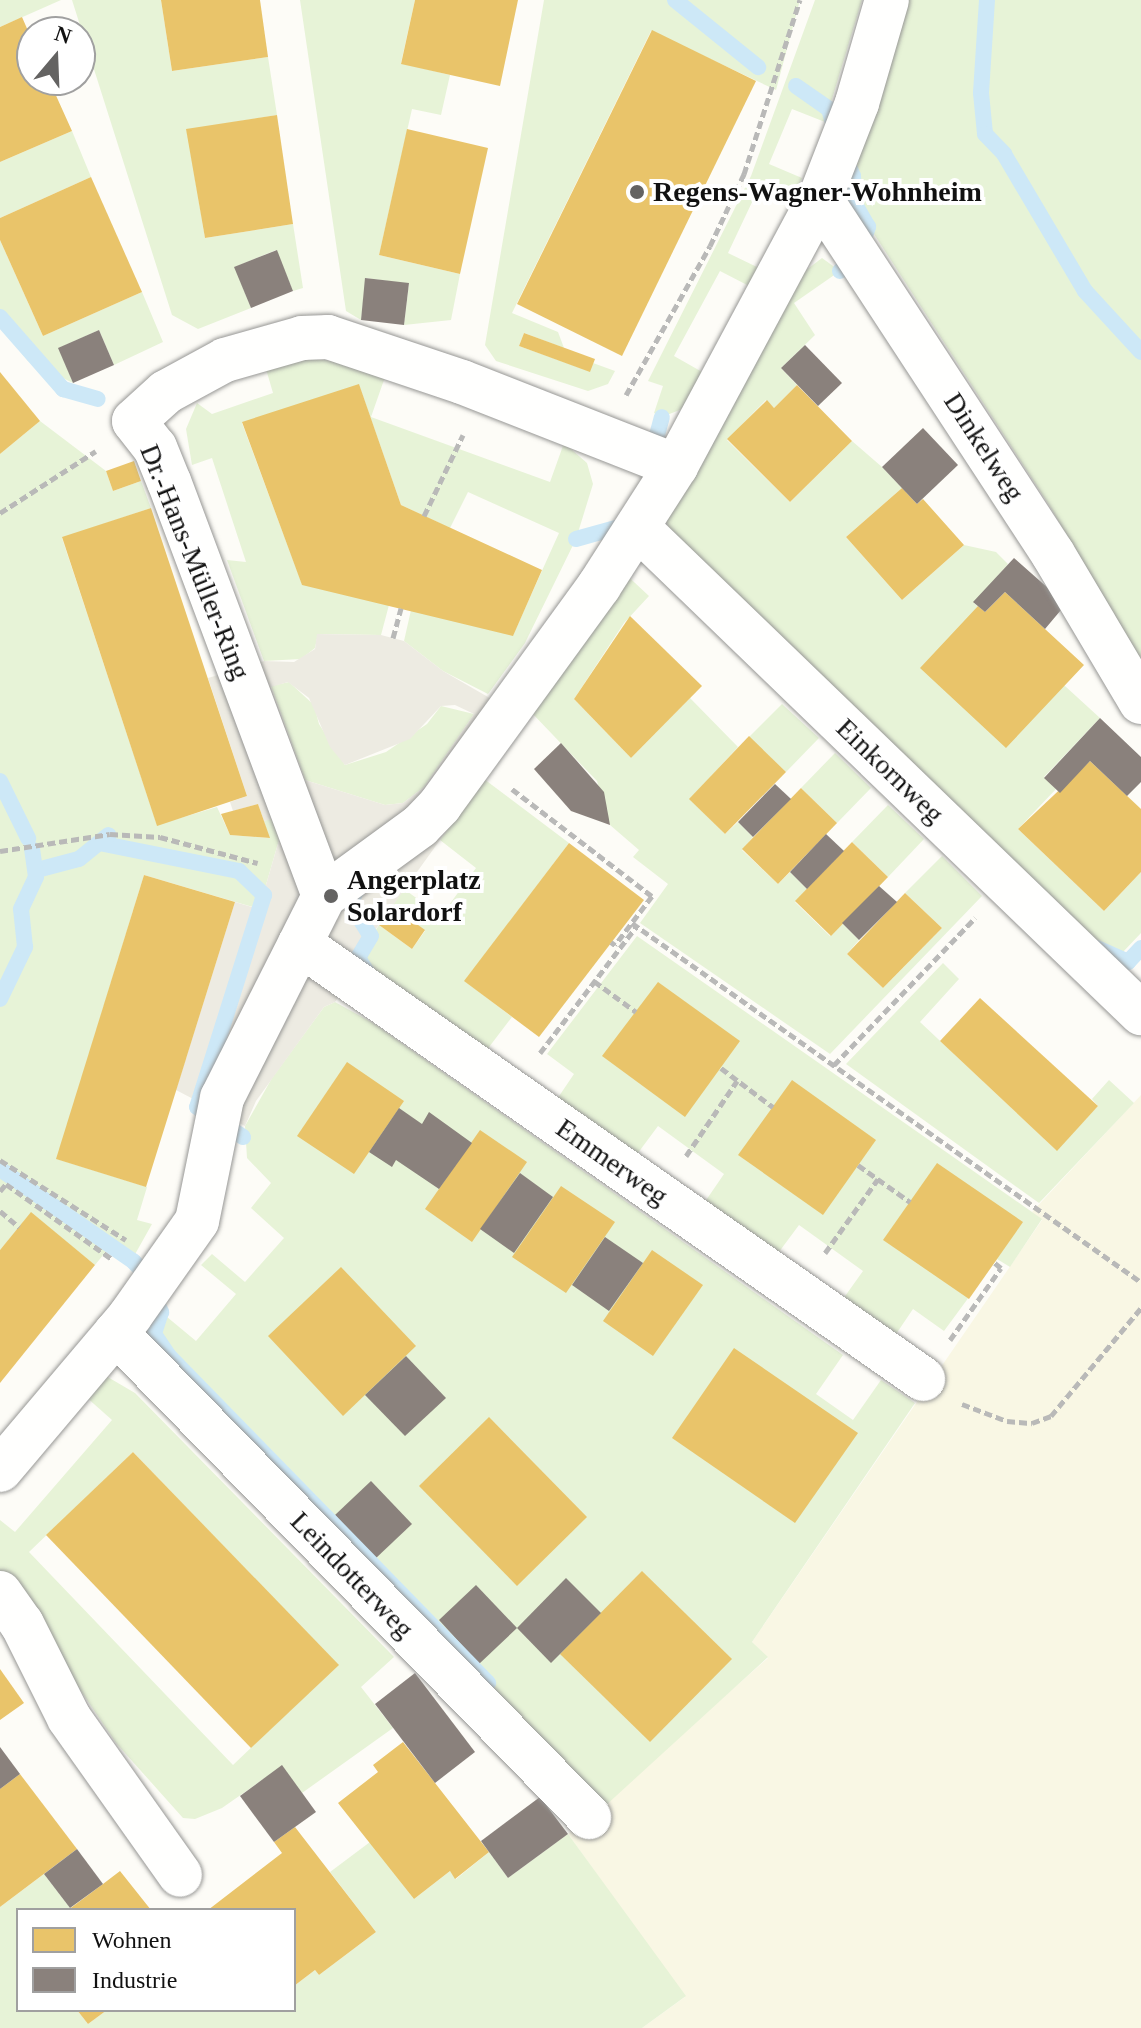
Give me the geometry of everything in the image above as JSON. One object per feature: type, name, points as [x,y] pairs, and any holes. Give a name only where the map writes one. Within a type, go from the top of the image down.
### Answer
[{"type":"street","points":[[0,1470],[160,1277],[204,1202],[222,1098],[324,896],[420,826],[473,760],[638,528],[676,466],[820,198],[857,103],[887,0]]},
{"type":"street","name":"Dinkelweg","points":[[820,198],[1053,554],[1141,702]]},
{"type":"street","name":"Dr.-Hans-Müller-Ring","points":[[324,896],[169,482],[155,448],[134,421],[195,373],[243,352],[302,338],[353,342],[676,466]]},
{"type":"street","name":"Einkornweg","points":[[638,528],[1141,1013]]},
{"type":"street","name":"Emmerweg","points":[[300,944],[923,1379]]},
{"type":"street","name":"Leindotterweg","points":[[116,1333],[589,1817]]},
{"type":"street","points":[[0,1593],[22,1624],[69,1718],[180,1875]]},
{"type":"path","points":[[602,437],[710,246],[744,174],[800,0]]},
{"type":"path","points":[[424,516],[484,390]]},
{"type":"path","points":[[0,513],[85,460],[134,421]]},
{"type":"path","points":[[393,638],[401,608]]},
{"type":"path","points":[[473,760],[652,896],[594,981],[512,1091]]},
{"type":"path","points":[[0,851],[90,834],[160,837],[272,866],[324,896]]},
{"type":"path","points":[[834,1065],[1007,884]]},
{"type":"path","points":[[611,942],[615,945],[634,925]]},
{"type":"path","points":[[634,925],[1141,1282]]},
{"type":"path","points":[[594,981],[636,1012]]},
{"type":"path","points":[[721,1068],[773,1107]]},
{"type":"path","points":[[659,1195],[737,1081]]},
{"type":"path","points":[[0,1160],[160,1277]]},
{"type":"path","points":[[858,1165],[910,1202]]},
{"type":"path","points":[[796,1292],[878,1179]]},
{"type":"path","points":[[0,1191],[6,1184],[160,1277]]},
{"type":"path","points":[[0,1211],[19,1227]]},
{"type":"path","points":[[995,1263],[1001,1268],[923,1379],[969,1409],[1032,1423],[1051,1416],[1141,1308]]},
{"type":"shaded area","name":"Angerplatz Solardorf","points":[[317,634],[381,635],[404,641],[443,671],[514,712],[484,779],[360,951],[360,965],[335,1002],[324,1007],[256,1101],[245,1126],[176,1090],[235,902],[259,909],[279,840],[272,819],[264,821],[258,804],[233,811],[230,802],[247,796],[208,678],[264,661],[294,662],[315,649]],"holes":[[[288,682],[309,698],[330,747],[345,765],[410,739],[441,706],[455,705],[474,714],[424,787],[403,803],[385,805],[305,780],[271,687]]]},
{"type":"shaded area","points":[[1141,1095],[1141,2028],[642,2028],[685,1997],[568,1834],[768,1658],[752,1642],[1042,1220],[1032,1212]]},
{"type":"green space","points":[[0,0],[61,0],[25,16],[16,16],[16,20],[0,27]]},
{"type":"green space","points":[[72,0],[161,0],[172,71],[268,57],[277,115],[187,130],[205,238],[293,224],[303,288],[293,291],[276,250],[235,267],[251,308],[198,329],[172,315],[96,76],[96,16],[77,16]]},
{"type":"green space","points":[[300,0],[415,0],[401,63],[450,75],[441,115],[412,109],[379,255],[460,274],[451,320],[404,325],[409,284],[366,278],[361,320],[346,311]]},
{"type":"green space","points":[[544,0],[800,0],[776,90],[651,31],[512,313],[558,332],[564,348],[524,333],[519,346],[589,371],[593,363],[615,371],[608,384],[588,391],[496,361],[485,345]]},
{"type":"green space","points":[[815,0],[862,0],[825,122],[792,109],[769,164],[802,178],[794,195],[762,181],[728,253],[759,268],[751,287],[720,271],[674,356],[704,373],[682,409],[662,417],[654,413],[663,386],[648,381],[751,176]]},
{"type":"green space","points":[[906,0],[1141,0],[1141,661],[1049,505],[854,203],[853,176]]},
{"type":"green space","points":[[72,131],[91,177],[0,218],[0,162]]},
{"type":"green space","points":[[0,240],[43,336],[142,292],[163,342],[114,365],[99,330],[59,348],[73,383],[28,361],[0,326]]},
{"type":"green space","points":[[822,258],[840,271],[794,303],[815,335],[781,368],[797,385],[774,408],[766,400],[727,440],[790,502],[852,441],[882,467],[902,488],[846,537],[902,600],[964,545],[996,552],[1008,564],[974,603],[1100,718],[1044,777],[1056,789],[1018,829],[1104,911],[1141,872],[1141,933],[1122,953],[1113,956],[671,534],[665,517],[801,274]]},
{"type":"green space","points":[[304,358],[334,361],[385,377],[371,417],[550,482],[564,443],[587,463],[593,484],[576,539],[525,643],[488,694],[443,671],[404,641],[411,610],[513,635],[559,533],[468,492],[450,528],[401,505],[359,385],[242,423],[302,584],[389,605],[381,635],[318,634],[315,648],[301,659],[264,661],[227,560],[246,562],[212,458],[192,465],[186,429],[197,403],[212,414],[273,393],[266,369]]},
{"type":"green space","points":[[40,421],[106,471],[113,491],[141,481],[151,508],[62,538],[157,825],[217,807],[230,835],[269,838],[264,821],[272,818],[279,840],[259,909],[144,875],[57,1159],[147,1187],[137,1220],[152,1224],[129,1265],[108,1249],[95,1265],[31,1213],[0,1250],[0,454]]},
{"type":"green space","points":[[619,568],[649,596],[624,623],[574,699],[631,758],[690,698],[738,747],[690,799],[725,834],[738,822],[753,837],[742,850],[778,884],[790,872],[807,889],[795,902],[830,936],[842,923],[859,940],[847,954],[883,988],[942,928],[905,893],[942,856],[982,896],[830,1054],[640,923],[668,884],[633,857],[639,850],[610,825],[597,781],[530,711]]},
{"type":"green space","points":[[289,682],[314,705],[319,724],[345,765],[386,752],[427,724],[441,706],[474,714],[424,787],[403,803],[385,805],[305,780],[271,686]]},
{"type":"green space","points":[[782,704],[819,738],[786,772],[749,737]]},
{"type":"green space","points":[[835,753],[871,788],[837,823],[801,788]]},
{"type":"green space","points":[[484,779],[569,843],[465,981],[512,1017],[483,1055],[358,958],[379,925],[412,949],[425,931],[392,906],[404,889],[441,916],[476,868],[440,840]]},
{"type":"green space","points":[[888,805],[924,839],[888,877],[852,842]]},
{"type":"green space","points":[[637,936],[1042,1219],[1010,1267],[997,1259],[944,1331],[913,1309],[890,1343],[838,1306],[863,1271],[799,1225],[773,1260],[700,1209],[724,1174],[658,1126],[632,1161],[553,1105],[574,1074],[547,1054]]},
{"type":"green space","points":[[943,963],[959,979],[920,1022],[1056,1150],[1098,1106],[1092,1099],[1109,1080],[1134,1103],[1039,1203],[846,1064]]},
{"type":"green space","points":[[335,1002],[373,1023],[843,1355],[816,1394],[853,1420],[881,1380],[915,1403],[752,1642],[768,1657],[604,1807],[379,1567],[169,1356],[154,1334],[161,1312],[196,1341],[236,1294],[201,1265],[212,1254],[245,1282],[284,1238],[251,1208],[271,1183],[247,1158],[245,1126],[272,1078],[324,1007]]},
{"type":"green space","points":[[106,1376],[135,1393],[394,1657],[361,1687],[393,1728],[302,1793],[282,1766],[222,1808],[195,1819],[183,1818],[116,1743],[0,1571],[0,1520],[15,1532],[112,1420],[85,1396]],"holes":[[[133,1452],[338,1665],[233,1765],[29,1552]]]},
{"type":"green space","points":[[568,1834],[686,1996],[642,2028],[0,2028],[0,1907],[44,1874],[70,1908],[16,1908],[16,2012],[79,2012],[88,2024],[104,2012],[296,2012],[296,1984],[315,1970],[319,1975],[376,1932],[330,1872],[370,1842],[414,1899],[450,1871],[456,1879],[489,1852],[508,1878]]},
{"type":"building: Wohnen","points":[[161,0],[260,0],[268,57],[172,71]]},
{"type":"building: Wohnen","points":[[415,0],[518,0],[500,86],[401,64]]},
{"type":"building: Wohnen","points":[[16,20],[16,96],[56,96],[72,131],[0,162],[0,27]]},
{"type":"building: Wohnen","name":"Regens-Wagner-Wohnheim","points":[[652,30],[756,81],[622,356],[517,304]]},
{"type":"building: Wohnen","points":[[277,115],[293,224],[205,238],[186,129]]},
{"type":"building: Wohnen","points":[[407,129],[488,148],[460,274],[379,255]]},
{"type":"building: Wohnen","points":[[91,177],[142,292],[43,336],[0,240],[0,218]]},
{"type":"building: Wohnen","points":[[524,333],[595,359],[590,372],[519,346]]},
{"type":"building: Wohnen","points":[[0,372],[40,421],[0,454]]},
{"type":"building: Wohnen","points":[[359,384],[401,505],[542,570],[513,636],[302,585],[242,422]]},
{"type":"building: Wohnen","points":[[797,385],[852,441],[790,502],[727,439],[767,400],[774,408]]},
{"type":"building: Wohnen","points":[[134,461],[141,481],[113,491],[106,471]]},
{"type":"building: Wohnen","points":[[902,488],[917,504],[923,499],[964,545],[902,600],[846,537]]},
{"type":"building: Wohnen","points":[[151,508],[247,796],[157,826],[62,537]]},
{"type":"building: Wohnen","points":[[1005,592],[1084,665],[1006,748],[920,668],[978,606],[985,612]]},
{"type":"building: Wohnen","points":[[630,616],[702,686],[631,758],[574,699]]},
{"type":"building: Wohnen","points":[[749,736],[786,772],[725,834],[689,799]]},
{"type":"building: Wohnen","points":[[1090,761],[1141,809],[1141,872],[1104,911],[1018,829]]},
{"type":"building: Wohnen","points":[[801,788],[837,823],[778,884],[742,849]]},
{"type":"building: Wohnen","points":[[258,804],[270,838],[230,835],[221,814]]},
{"type":"building: Wohnen","points":[[852,842],[888,877],[831,936],[795,901]]},
{"type":"building: Wohnen","points":[[569,843],[644,900],[539,1037],[464,981]]},
{"type":"building: Wohnen","points":[[144,875],[235,902],[146,1187],[56,1159]]},
{"type":"building: Wohnen","points":[[905,893],[942,928],[883,988],[847,954]]},
{"type":"building: Wohnen","points":[[392,906],[425,930],[412,949],[379,925]]},
{"type":"building: Wohnen","points":[[658,982],[740,1041],[685,1117],[602,1056]]},
{"type":"building: Wohnen","points":[[980,998],[1098,1106],[1057,1151],[940,1041]]},
{"type":"building: Wohnen","points":[[347,1062],[404,1101],[354,1174],[297,1136]]},
{"type":"building: Wohnen","points":[[792,1080],[876,1140],[823,1215],[738,1155]]},
{"type":"building: Wohnen","points":[[480,1130],[527,1162],[472,1242],[425,1209]]},
{"type":"building: Wohnen","points":[[937,1163],[1023,1222],[969,1299],[883,1240]]},
{"type":"building: Wohnen","points":[[561,1186],[615,1222],[566,1293],[512,1257]]},
{"type":"building: Wohnen","points":[[31,1212],[95,1265],[0,1383],[0,1250]]},
{"type":"building: Wohnen","points":[[652,1250],[703,1285],[653,1356],[603,1321]]},
{"type":"building: Wohnen","points":[[341,1267],[416,1346],[343,1416],[268,1336]]},
{"type":"building: Wohnen","points":[[734,1348],[858,1433],[795,1523],[672,1438]]},
{"type":"building: Wohnen","points":[[489,1417],[587,1517],[517,1586],[419,1486]]},
{"type":"building: Wohnen","points":[[133,1452],[339,1665],[251,1748],[46,1535]]},
{"type":"building: Wohnen","points":[[642,1571],[732,1659],[650,1742],[560,1654]]},
{"type":"building: Wohnen","points":[[0,1669],[24,1703],[0,1720]]},
{"type":"building: Wohnen","points":[[403,1742],[489,1852],[455,1879],[450,1871],[414,1899],[338,1803],[378,1772],[373,1765]]},
{"type":"building: Wohnen","points":[[20,1774],[77,1849],[0,1907],[0,1789]]},
{"type":"building: Wohnen","points":[[295,1827],[376,1932],[319,1975],[315,1970],[296,1984],[296,1908],[211,1908],[282,1853],[274,1842]]},
{"type":"building: Wohnen","points":[[120,1871],[149,1908],[71,1908]]},
{"type":"building: Wohnen","points":[[79,2012],[104,2012],[88,2024]]},
{"type":"building: Industrie","points":[[277,250],[293,291],[251,308],[234,267]]},
{"type":"building: Industrie","points":[[365,278],[409,283],[404,325],[361,320]]},
{"type":"building: Industrie","points":[[99,330],[114,365],[73,383],[58,348]]},
{"type":"building: Industrie","points":[[805,345],[842,383],[818,406],[781,368]]},
{"type":"building: Industrie","points":[[923,428],[958,465],[917,504],[882,467]]},
{"type":"building: Industrie","points":[[1014,558],[1066,604],[1045,629],[1005,592],[985,612],[973,602]]},
{"type":"building: Industrie","points":[[1100,718],[1141,757],[1141,782],[1127,796],[1090,761],[1060,793],[1044,778]]},
{"type":"building: Industrie","points":[[561,743],[604,792],[610,825],[571,811],[534,769]]},
{"type":"building: Industrie","points":[[775,784],[791,799],[753,837],[738,822]]},
{"type":"building: Industrie","points":[[826,834],[844,851],[807,889],[790,872]]},
{"type":"building: Industrie","points":[[879,886],[897,902],[859,940],[842,923]]},
{"type":"building: Industrie","points":[[399,1108],[422,1124],[429,1112],[472,1143],[439,1189],[396,1160],[392,1167],[369,1152]]},
{"type":"building: Industrie","points":[[520,1173],[553,1197],[514,1253],[480,1229]]},
{"type":"building: Industrie","points":[[605,1237],[643,1263],[609,1311],[572,1285]]},
{"type":"building: Industrie","points":[[406,1356],[446,1398],[405,1436],[365,1395]]},
{"type":"building: Industrie","points":[[371,1481],[412,1524],[375,1559],[335,1515]]},
{"type":"building: Industrie","points":[[566,1578],[601,1613],[551,1663],[517,1628]]},
{"type":"building: Industrie","points":[[476,1585],[517,1628],[479,1664],[439,1620]]},
{"type":"building: Industrie","points":[[415,1673],[475,1752],[435,1783],[375,1704]]},
{"type":"building: Industrie","points":[[0,1747],[20,1774],[0,1789]]},
{"type":"building: Industrie","points":[[282,1765],[316,1812],[274,1842],[240,1796]]},
{"type":"building: Industrie","points":[[540,1797],[568,1834],[508,1878],[481,1841]]},
{"type":"building: Industrie","points":[[77,1849],[103,1884],[70,1908],[44,1874]]},
{"type":"waterway","points":[[675,0],[758,67]]},
{"type":"waterway","points":[[987,0],[981,93],[985,134],[1004,154],[1085,291],[1141,352]]},
{"type":"waterway","points":[[796,86],[829,109],[835,130]]},
{"type":"waterway","points":[[840,271],[859,253],[868,227],[854,203],[853,176],[844,156]]},
{"type":"waterway","points":[[0,317],[63,389],[98,399]]},
{"type":"waterway","points":[[652,454],[662,417]]},
{"type":"waterway","points":[[576,539],[619,527]]},
{"type":"waterway","points":[[0,781],[28,838]]},
{"type":"waterway","points":[[37,870],[79,859],[109,835]]},
{"type":"waterway","points":[[104,844],[239,871],[264,895],[197,1107],[243,1137]]},
{"type":"waterway","points":[[0,999],[25,947],[21,909],[36,877],[32,849]]},
{"type":"waterway","points":[[359,886],[350,903],[371,936],[358,958],[369,975]]},
{"type":"waterway","points":[[1097,948],[1128,962]]},
{"type":"waterway","points":[[1119,962],[1128,962],[1141,948]]},
{"type":"waterway","points":[[0,1169],[133,1261],[144,1273],[161,1312],[154,1334],[169,1356],[488,1683]]},
{"type":"place","name":"Regens-Wagner-Wohnheim","points":[[637,192]]},
{"type":"place","name":"Angerplatz Solardorf","points":[[331,896]]}]
